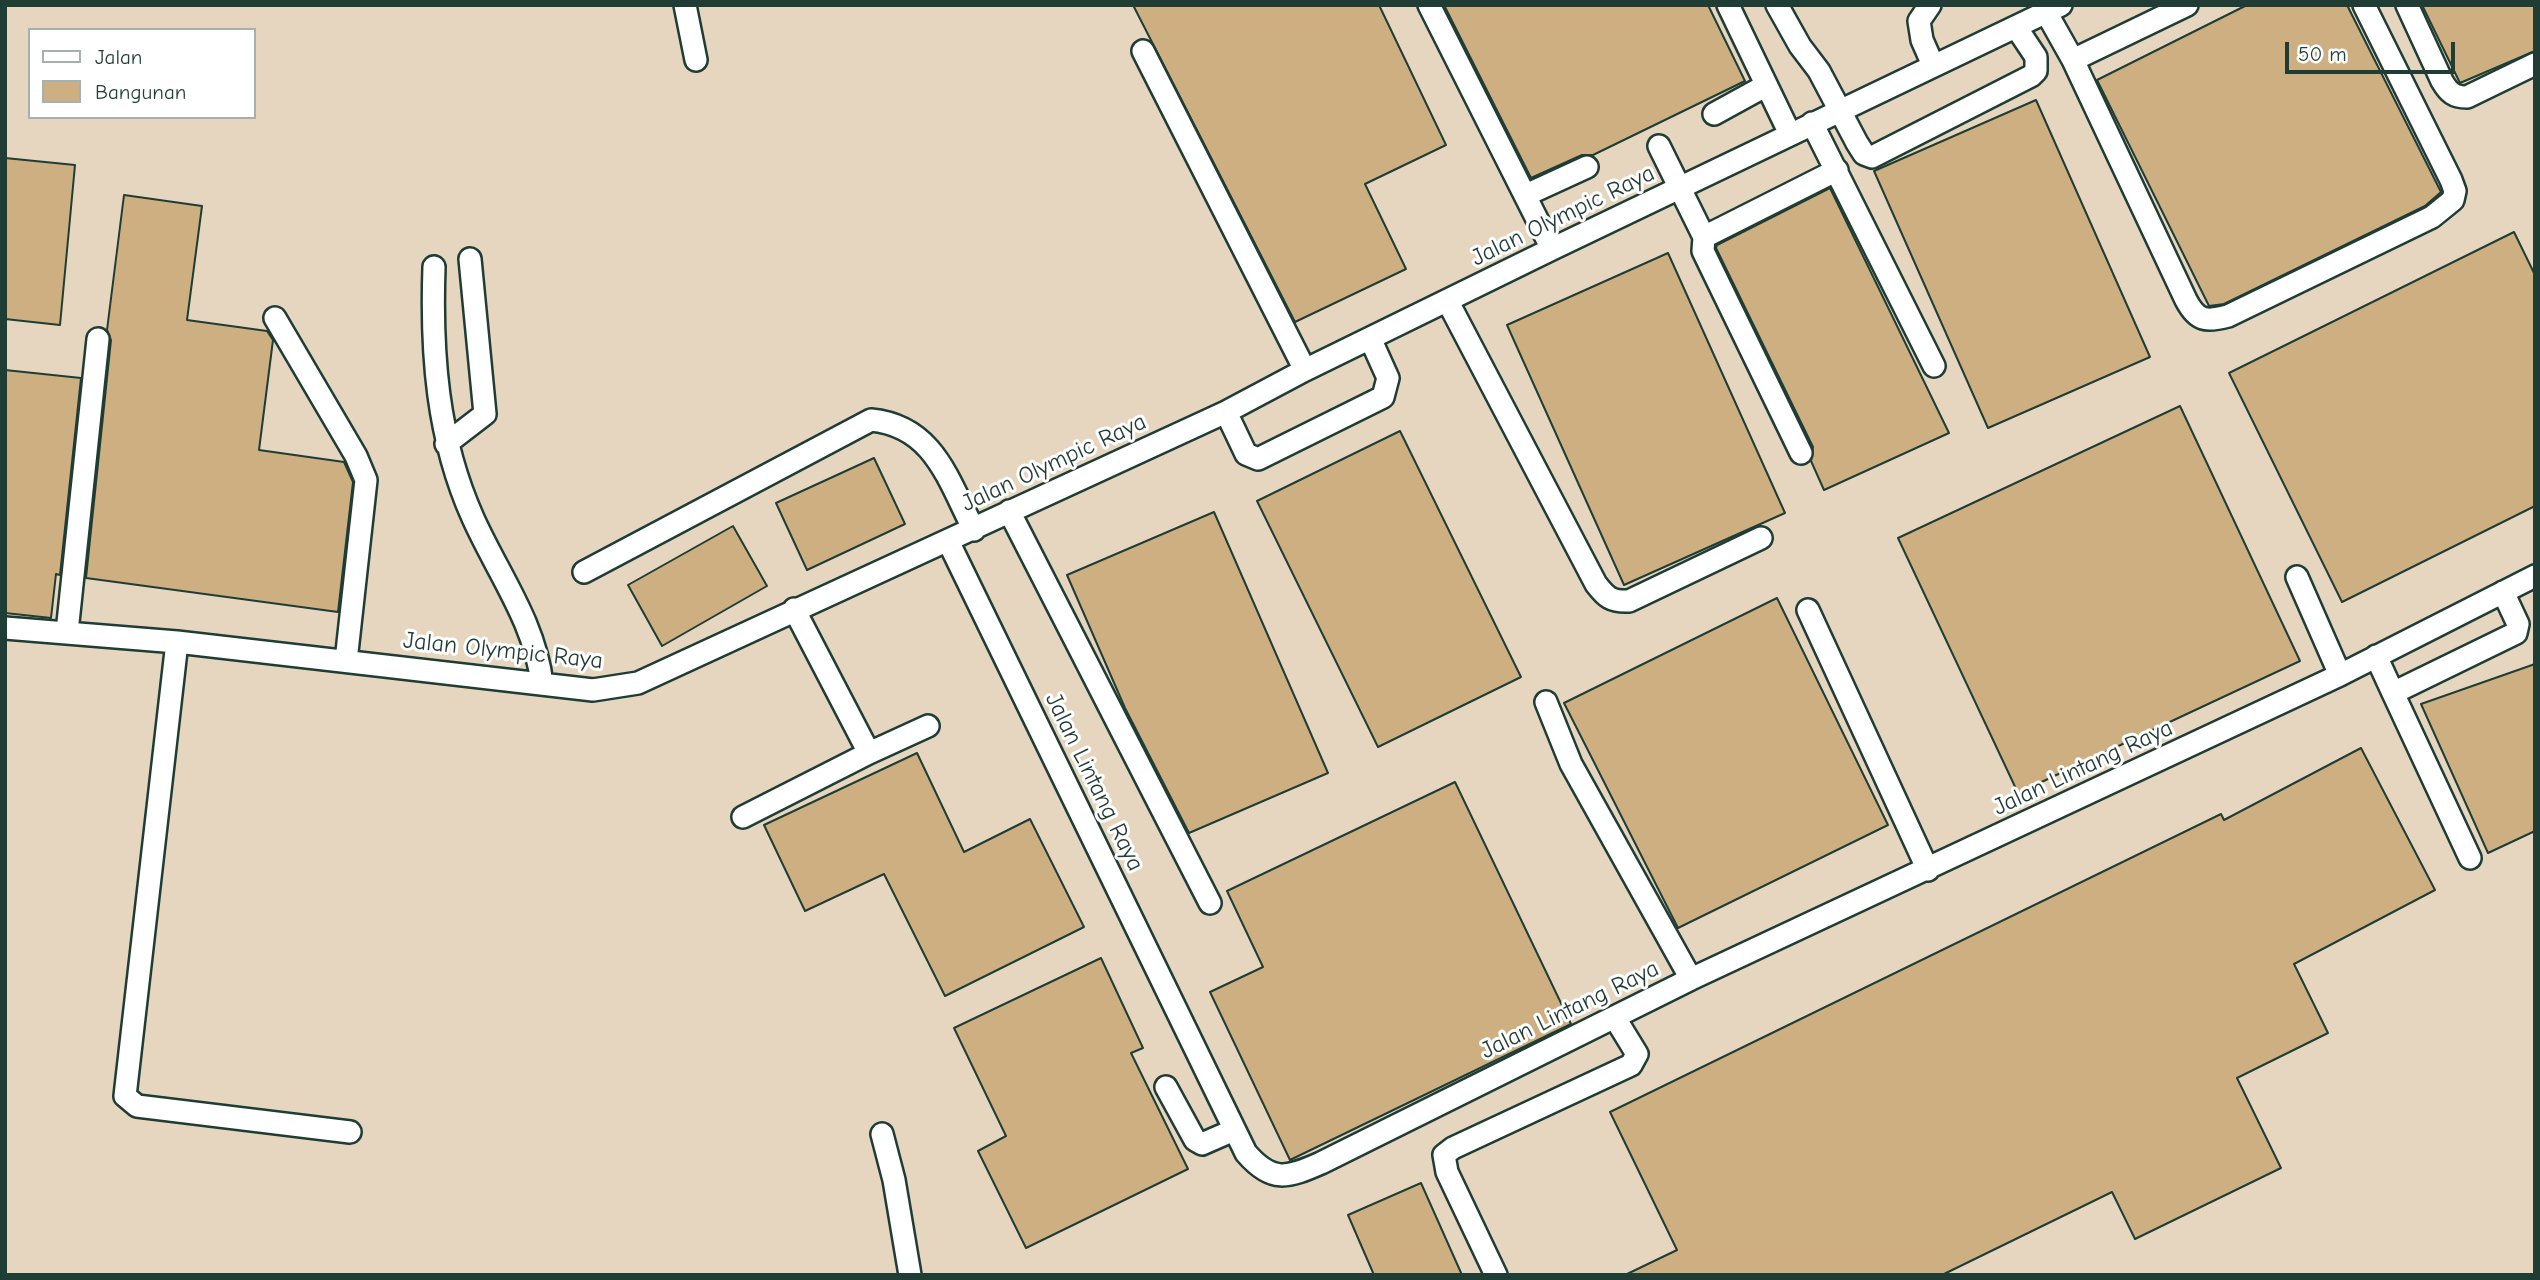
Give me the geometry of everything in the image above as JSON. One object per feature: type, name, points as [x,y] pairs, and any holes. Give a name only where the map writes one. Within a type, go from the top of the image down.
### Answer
[{"type":"street","points":[[685,5],[696,60]]},
{"type":"street","points":[[1429,5],[1552,249]]},
{"type":"street","points":[[1728,5],[1790,134]]},
{"type":"street","points":[[1777,5],[1841,109],[1864,154],[1878,156],[2036,71],[2036,57],[2016,26]]},
{"type":"street","points":[[1930,5],[1919,20],[1922,40],[1933,65]]},
{"type":"street","points":[[2073,60],[2187,5]]},
{"type":"street","points":[[2054,9],[2073,60],[2186,300],[2194,314],[2209,321],[2228,316],[2432,217],[2453,200],[2455,191],[2451,180],[2364,5]]},
{"type":"street","points":[[2407,5],[2442,81],[2448,91],[2457,97],[2468,97],[2535,64]]},
{"type":"street","name":"Jalan Olympic Raya","points":[[5,628],[177,642],[593,690],[638,683],[1226,412],[1552,249],[2054,9]]},
{"type":"street","points":[[1143,51],[1306,370]]},
{"type":"street","points":[[1714,114],[1765,86]]},
{"type":"street","points":[[1812,123],[1934,366]]},
{"type":"street","points":[[1659,146],[1704,237],[1703,251],[1801,453]]},
{"type":"street","points":[[1527,195],[1587,167]]},
{"type":"street","points":[[1704,237],[1837,170]]},
{"type":"street","points":[[446,444],[485,414],[470,259]]},
{"type":"street","points":[[434,267],[432,328],[446,444],[471,514],[529,628],[539,659],[542,684]]},
{"type":"street","points":[[1448,302],[1596,584],[1606,597],[1615,602],[1629,601],[1761,538]]},
{"type":"street","points":[[275,318],[356,456],[366,480],[346,661]]},
{"type":"street","points":[[1226,412],[1247,454],[1258,459],[1383,397],[1388,378],[1370,338]]},
{"type":"street","points":[[67,632],[98,340]]},
{"type":"street","points":[[584,572],[871,420],[901,426],[919,436],[932,452],[974,530]]},
{"type":"street","points":[[1009,511],[1210,903]]},
{"type":"street","name":"Jalan Lintang Raya","points":[[948,541],[1234,1130],[1246,1153],[1262,1170],[1279,1176],[1299,1173],[1691,979],[2340,675],[2535,576]]},
{"type":"street","points":[[2297,577],[2340,675]]},
{"type":"street","points":[[2393,693],[2516,633],[2518,624],[2503,592]]},
{"type":"street","points":[[794,609],[869,753]]},
{"type":"street","points":[[1808,610],[1928,870]]},
{"type":"street","points":[[177,642],[125,1096],[137,1107],[350,1132]]},
{"type":"street","points":[[2376,656],[2470,858]]},
{"type":"street","points":[[1546,702],[1571,764],[1691,979]]},
{"type":"street","points":[[743,817],[928,726]]},
{"type":"street","points":[[1496,1275],[1447,1172],[1444,1156],[1453,1148],[1631,1065],[1637,1054],[1615,1018]]},
{"type":"street","points":[[1166,1087],[1195,1140],[1202,1144],[1209,1143],[1234,1130]]},
{"type":"street","points":[[882,1134],[894,1180],[910,1275]]},
{"type":"shaded area","points":[[5,5],[2535,5],[2535,1275],[5,1275]]},
{"type":"building","points":[[1133,5],[1379,5],[1446,145],[1365,184],[1406,269],[1295,322]]},
{"type":"building","points":[[1444,5],[1708,5],[1745,81],[1593,155],[1582,155],[1531,178]]},
{"type":"building","points":[[2247,5],[2347,5],[2441,192],[2425,206],[2224,304],[2209,306],[2097,80]]},
{"type":"building","points":[[2422,5],[2535,5],[2535,51],[2460,83]]},
{"type":"building","points":[[2036,100],[2150,357],[1988,428],[1874,171]]},
{"type":"building","points":[[5,158],[75,165],[60,325],[5,319]]},
{"type":"building","points":[[1830,188],[1949,433],[1824,490],[1811,461],[1813,447],[1716,248],[1717,245]]},
{"type":"building","points":[[124,195],[202,206],[187,320],[267,331],[273,340],[259,450],[344,462],[353,482],[338,612],[86,578],[111,340],[107,330]]},
{"type":"building","points":[[2514,232],[2535,275],[2535,506],[2342,602],[2229,373]]},
{"type":"building","points":[[1668,253],[1785,513],[1624,585],[1507,325]]},
{"type":"building","points":[[5,370],[81,378],[60,575],[56,574],[51,618],[5,613]]},
{"type":"building","points":[[2180,406],[2300,661],[2018,793],[1898,538]]},
{"type":"building","points":[[1400,431],[1521,677],[1378,747],[1257,501]]},
{"type":"building","points":[[874,458],[905,524],[807,570],[776,503]]},
{"type":"building","points":[[1214,512],[1328,773],[1189,833],[1125,708],[1067,575]]},
{"type":"building","points":[[733,526],[767,586],[662,646],[628,585]]},
{"type":"building","points":[[1777,598],[1888,825],[1678,928],[1564,703]]},
{"type":"building","points":[[2535,664],[2535,831],[2488,853],[2421,704]]},
{"type":"building","points":[[2361,748],[2435,890],[2294,964],[2328,1033],[2237,1078],[2281,1168],[2135,1239],[2112,1192],[1942,1275],[1625,1275],[1677,1250],[1610,1112],[2221,814],[2224,820]]},
{"type":"building","points":[[917,753],[964,852],[1030,819],[1084,927],[945,996],[884,874],[805,911],[764,825]]},
{"type":"building","points":[[1455,782],[1571,1024],[1290,1160],[1210,992],[1263,967],[1227,891]]},
{"type":"building","points":[[1101,958],[1143,1048],[1131,1053],[1188,1169],[1026,1248],[978,1151],[1006,1136],[954,1028]]},
{"type":"building","points":[[1421,1183],[1462,1275],[1374,1275],[1348,1215]]}]
